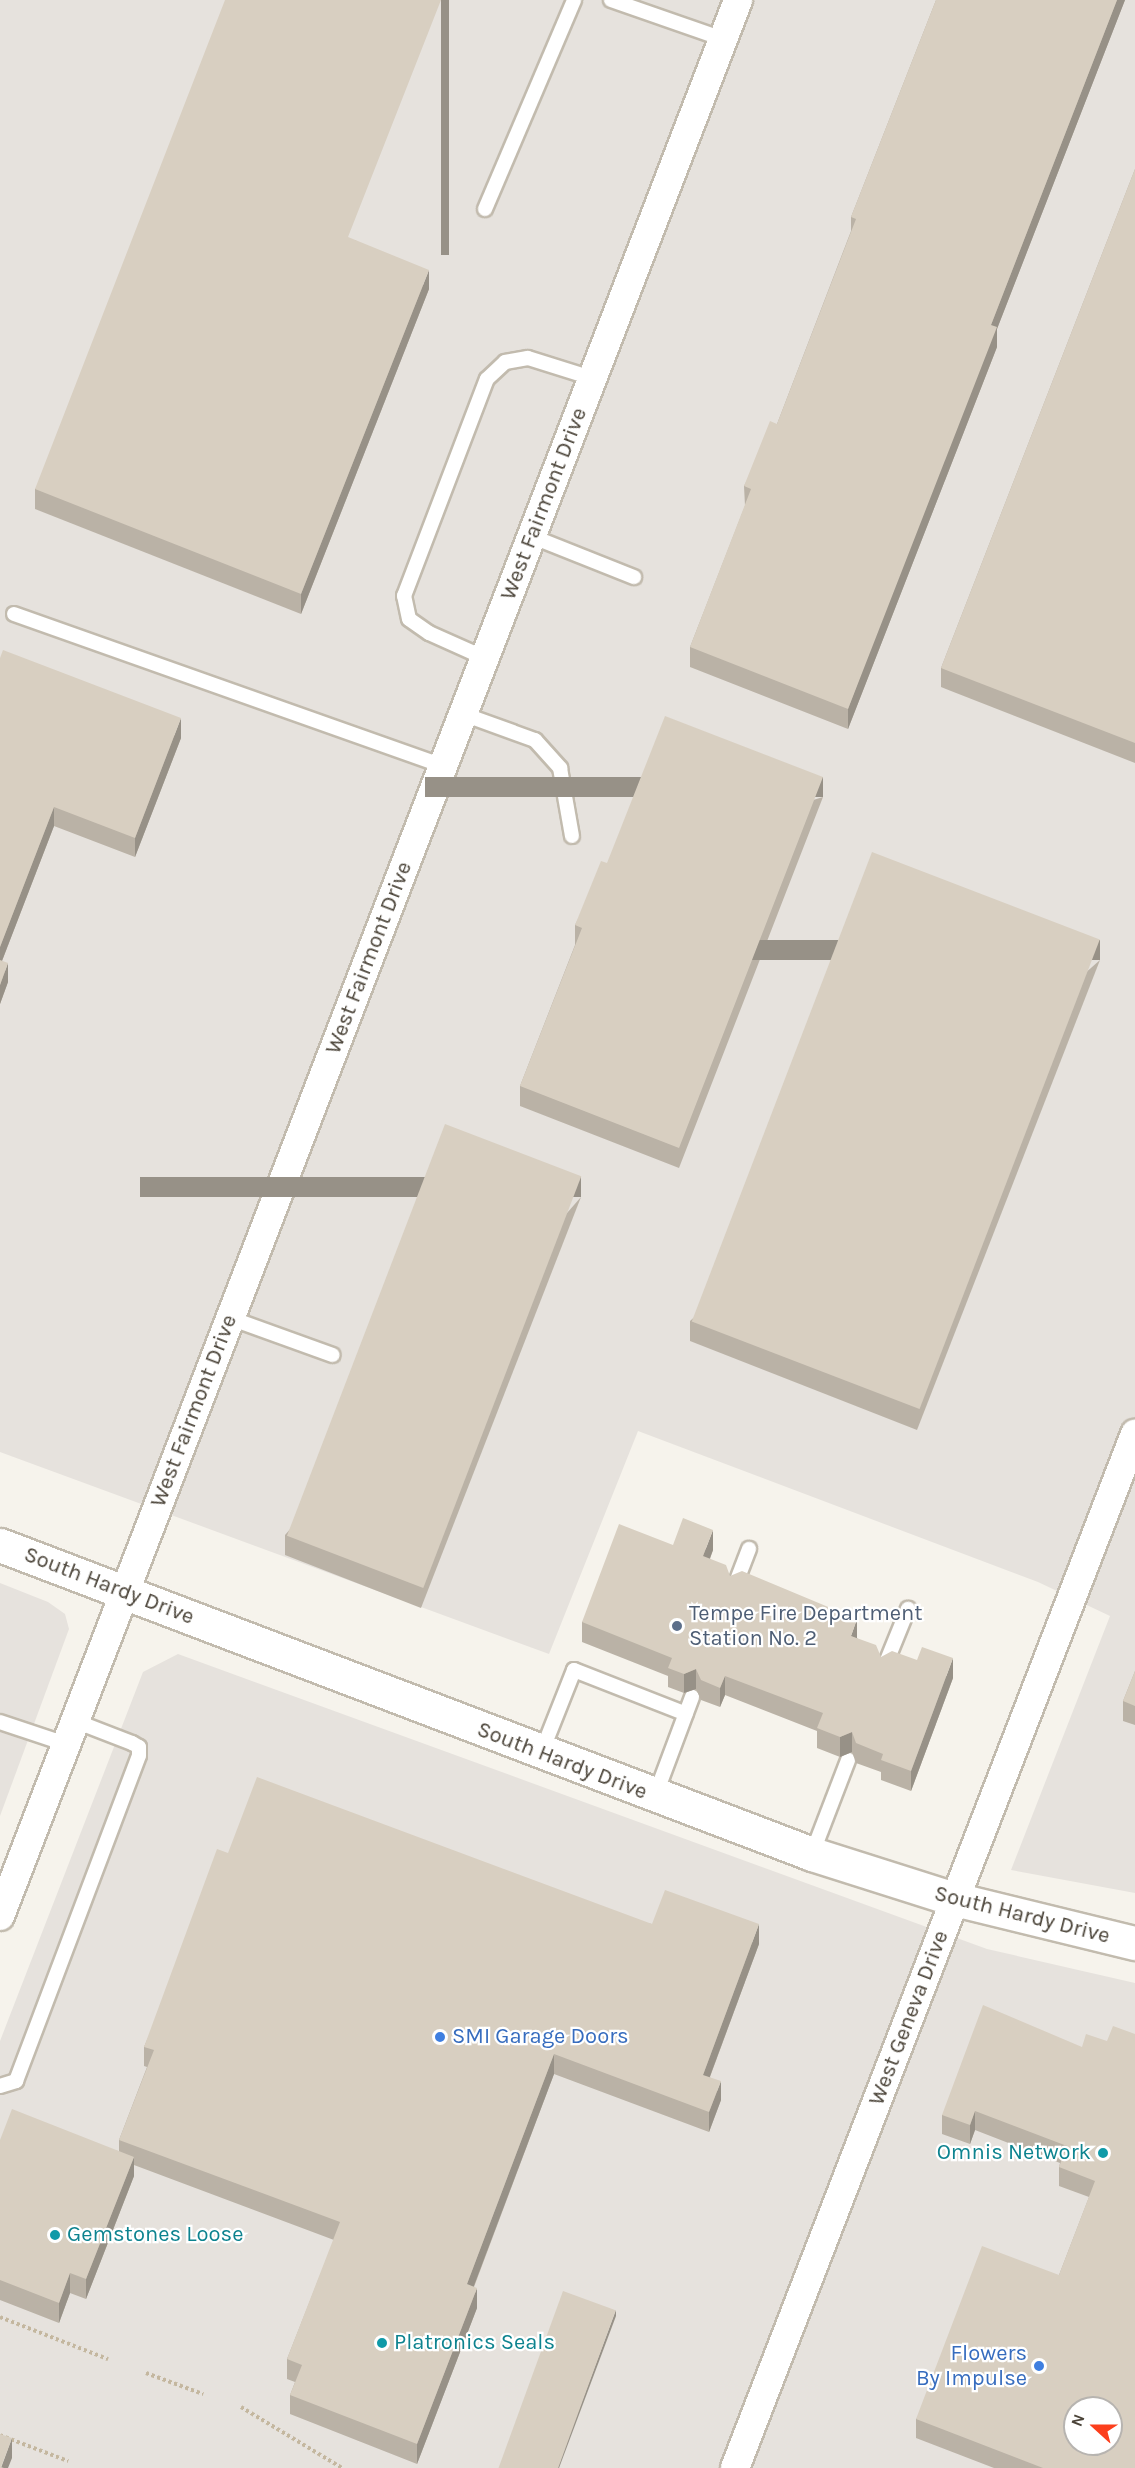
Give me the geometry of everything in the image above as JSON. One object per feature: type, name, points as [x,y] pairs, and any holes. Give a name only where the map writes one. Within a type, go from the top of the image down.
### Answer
[{"type":"street","name":"West Fairmont Drive","points":[[0,1916],[738,0]]},
{"type":"street","name":"West Geneva Drive","points":[[735,2468],[1135,1434]]},
{"type":"street","name":"South Hardy Drive","points":[[0,1545],[541,1753],[812,1854],[954,1899],[1135,1943]]},
{"type":"lane","points":[[485,209],[574,0]]},
{"type":"lane","points":[[611,0],[723,39]]},
{"type":"lane","points":[[485,658],[429,633],[408,619],[404,596],[483,389],[487,379],[505,363],[528,358],[592,378]]},
{"type":"lane","points":[[531,536],[634,577]]},
{"type":"lane","points":[[14,614],[443,766]]},
{"type":"lane","points":[[463,714],[535,740],[560,768],[572,836]]},
{"type":"lane","points":[[230,1318],[333,1355]]},
{"type":"lane","points":[[734,1588],[749,1549]]},
{"type":"lane","points":[[884,1668],[908,1609]]},
{"type":"lane","points":[[541,1753],[574,1670],[686,1713]]},
{"type":"lane","points":[[655,1796],[692,1696]]},
{"type":"lane","points":[[0,1722],[132,1743],[139,1747],[139,1755],[16,2081],[0,2086]]},
{"type":"lane","points":[[812,1854],[848,1760]]},
{"type":"path","points":[[0,2317],[108,2358]]},
{"type":"path","points":[[146,2373],[203,2394]]},
{"type":"path","points":[[241,2408],[342,2468]]},
{"type":"path","points":[[0,2435],[68,2460]]},
{"type":"shaded area","points":[[0,0],[1135,0],[1135,1893],[1011,1870],[1110,1616],[1038,1582],[638,1431],[549,1654],[0,1452]]},
{"type":"shaded area","points":[[0,1583],[48,1602],[65,1614],[69,1629],[0,1816]]},
{"type":"shaded area","points":[[178,1654],[987,1949],[1135,1983],[1135,2468],[0,2468],[0,2041],[143,1672]]},
{"type":"building","points":[[225,0],[441,0],[348,237],[429,270],[301,594],[35,489]]},
{"type":"building","points":[[936,0],[1117,0],[991,325],[997,327],[848,709],[690,647],[751,489],[744,486],[770,421],[777,424],[856,219],[851,217]]},
{"type":"building","points":[[1135,169],[1135,743],[941,668]]},
{"type":"building","points":[[3,650],[181,718],[135,838],[54,807],[0,947],[0,658]]},
{"type":"building","points":[[665,716],[823,777],[679,1148],[520,1086],[582,928],[575,925],[601,861],[607,863]]},
{"type":"building","points":[[872,852],[1100,939],[920,1409],[692,1322]]},
{"type":"building","points":[[0,960],[8,963],[0,985]]},
{"type":"building","points":[[445,1124],[581,1176],[423,1588],[287,1536]]},
{"type":"building","points":[[683,1518],[713,1530],[703,1556],[726,1565],[730,1576],[742,1571],[857,1619],[851,1636],[876,1645],[881,1657],[892,1651],[917,1660],[922,1647],[953,1658],[911,1771],[881,1760],[883,1754],[856,1743],[852,1732],[840,1737],[817,1728],[823,1713],[725,1676],[720,1688],[701,1680],[696,1669],[684,1674],[668,1668],[672,1658],[582,1622],[619,1524],[673,1545]]},
{"type":"building","points":[[1135,1671],[1135,1706],[1123,1701]]},
{"type":"building","name":"SMI Garage Doors","points":[[257,1777],[652,1924],[665,1890],[759,1924],[703,2075],[721,2081],[709,2112],[554,2054],[467,2284],[477,2288],[417,2444],[290,2395],[302,2365],[287,2359],[340,2222],[119,2140],[154,2050],[144,2047],[217,1849],[228,1853]]},
{"type":"building","points":[[983,2005],[1082,2047],[1086,2034],[1107,2041],[1113,2026],[1135,2034],[1135,2468],[1043,2468],[916,2419],[982,2246],[1059,2275],[1095,2181],[1059,2167],[1067,2146],[975,2111],[970,2125],[942,2115]]},
{"type":"building","name":"Gemstones Loose","points":[[12,2109],[134,2157],[86,2279],[70,2273],[59,2303],[0,2280],[0,2140]]},
{"type":"building","points":[[563,2291],[616,2310],[558,2468],[499,2468]]},
{"type":"building","points":[[0,2434],[12,2438],[1,2467],[4,2468],[0,2468]]},
{"type":"place","name":"Tempe Fire Department Station No. 2","points":[[677,1626]]},
{"type":"place","name":"SMI Garage Doors","points":[[440,2037]]},
{"type":"place","name":"Omnis Network","points":[[1103,2153]]},
{"type":"place","name":"Gemstones Loose","points":[[55,2235]]},
{"type":"place","name":"Platronics Seals","points":[[382,2343]]},
{"type":"place","name":"Flowers By Impulse","points":[[1039,2366]]}]
